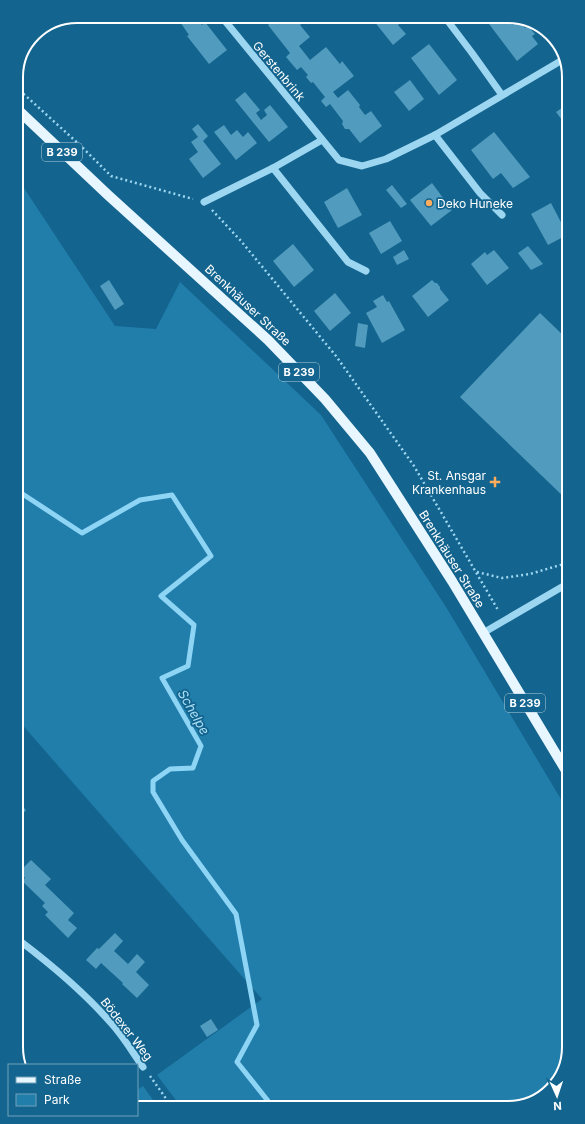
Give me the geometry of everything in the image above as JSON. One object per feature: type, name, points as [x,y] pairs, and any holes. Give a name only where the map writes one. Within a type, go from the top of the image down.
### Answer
[{"type":"main road","name":"Brenkhäuser Straße","points":[[23,115],[108,195],[268,340],[325,398],[370,453],[452,581],[562,764]]},
{"type":"street","name":"Gerstenbrink","points":[[227,23],[339,160],[362,166],[386,159],[435,135],[560,62]]},
{"type":"street","points":[[449,23],[502,95]]},
{"type":"street","points":[[435,135],[480,193],[502,215]]},
{"type":"street","points":[[204,202],[273,168],[322,140]]},
{"type":"street","points":[[273,168],[348,262],[366,271]]},
{"type":"street","points":[[483,633],[504,619],[562,587]]},
{"type":"street","name":"Bödexer Weg","points":[[23,944],[45,960],[84,993],[112,1024],[143,1067]]},
{"type":"path","points":[[23,93],[81,146],[111,176],[204,202],[241,241],[336,356],[414,466],[504,619]]},
{"type":"path","points":[[477,572],[502,578],[530,574],[562,564]]},
{"type":"path","name":"Bödexer Weg","points":[[143,1067],[168,1101]]},
{"type":"green space","points":[[23,187],[115,326],[156,329],[180,282],[321,415],[446,607],[562,801],[562,1054],[554,1076],[537,1076],[537,1093],[519,1100],[508,1101],[176,1101],[157,1075],[262,999],[23,726]]},
{"type":"green space","points":[[143,1086],[154,1101],[138,1101],[138,1089]]},
{"type":"building","points":[[181,23],[200,23],[202,25],[206,23],[227,50],[209,64],[187,36],[189,35]]},
{"type":"building","points":[[270,23],[303,23],[300,25],[310,37],[299,46],[310,60],[326,47],[340,64],[342,61],[354,76],[333,92],[338,98],[348,90],[360,105],[359,107],[365,115],[371,111],[382,126],[360,143],[349,129],[345,129],[342,124],[343,121],[330,104],[326,107],[321,101],[325,97],[313,82],[311,83],[306,77],[308,75],[301,67],[297,70],[286,57],[290,53],[268,25]]},
{"type":"building","points":[[376,23],[400,23],[398,25],[406,34],[393,45]]},
{"type":"building","points":[[488,23],[510,23],[512,25],[514,23],[519,24],[525,28],[527,27],[530,28],[535,34],[532,36],[538,44],[517,61]]},
{"type":"building","points":[[429,44],[457,80],[439,95],[411,58]]},
{"type":"building","points":[[410,80],[424,99],[409,111],[394,92]]},
{"type":"building","points":[[245,92],[260,110],[256,113],[261,120],[267,115],[264,110],[270,105],[288,127],[269,142],[235,100]]},
{"type":"building","points":[[562,108],[562,120],[556,112]]},
{"type":"building","points":[[198,124],[208,136],[203,141],[221,164],[203,178],[189,159],[198,152],[191,142],[198,137],[192,129]]},
{"type":"building","points":[[224,125],[231,135],[237,130],[243,137],[248,132],[257,143],[236,160],[214,132]]},
{"type":"building","points":[[494,132],[530,177],[513,188],[501,173],[493,179],[471,150]]},
{"type":"building","points":[[432,183],[452,210],[431,226],[410,200]]},
{"type":"building","points":[[392,185],[407,204],[401,208],[386,190]]},
{"type":"building","points":[[347,188],[362,215],[338,228],[324,202]]},
{"type":"building","points":[[551,203],[562,224],[562,238],[548,245],[531,214]]},
{"type":"building","points":[[390,221],[402,241],[381,254],[369,233]]},
{"type":"building","points":[[293,244],[314,270],[294,287],[273,261]]},
{"type":"building","points":[[528,246],[543,264],[531,270],[518,253]]},
{"type":"building","points":[[404,250],[409,259],[397,265],[393,257]]},
{"type":"building","points":[[494,250],[509,268],[487,285],[471,264],[485,252],[487,255]]},
{"type":"building","points":[[109,280],[124,304],[115,310],[100,286]]},
{"type":"building","points":[[432,280],[437,283],[449,300],[428,317],[412,296]]},
{"type":"building","points":[[335,293],[351,313],[330,331],[314,311]]},
{"type":"building","points":[[383,295],[387,302],[389,301],[405,330],[382,343],[366,313],[377,307],[373,301]]},
{"type":"building","points":[[540,313],[562,334],[562,495],[460,397]]},
{"type":"building","points":[[358,323],[368,325],[365,348],[355,346]]},
{"type":"building","points":[[31,860],[51,879],[45,885],[74,913],[68,920],[77,928],[68,938],[45,915],[48,912],[42,906],[45,903],[23,882],[25,878],[23,875],[23,868]]},
{"type":"building","points":[[115,933],[123,941],[114,951],[128,964],[137,954],[145,962],[136,972],[149,985],[137,998],[101,963],[96,969],[86,960],[97,948],[99,949]]},
{"type":"building","points":[[211,1019],[218,1030],[207,1037],[200,1026]]},
{"type":"waterway","name":"Schelpe","points":[[23,494],[82,533],[140,500],[172,495],[211,556],[161,596],[194,625],[188,666],[162,678],[201,746],[193,768],[170,769],[153,781],[153,792],[182,840],[236,914],[257,1025],[237,1062],[268,1101]]},
{"type":"place","name":"Deko Huneke","points":[[429,203]]},
{"type":"place","name":"St. Ansgar Krankenhaus","points":[[495,482]]}]
